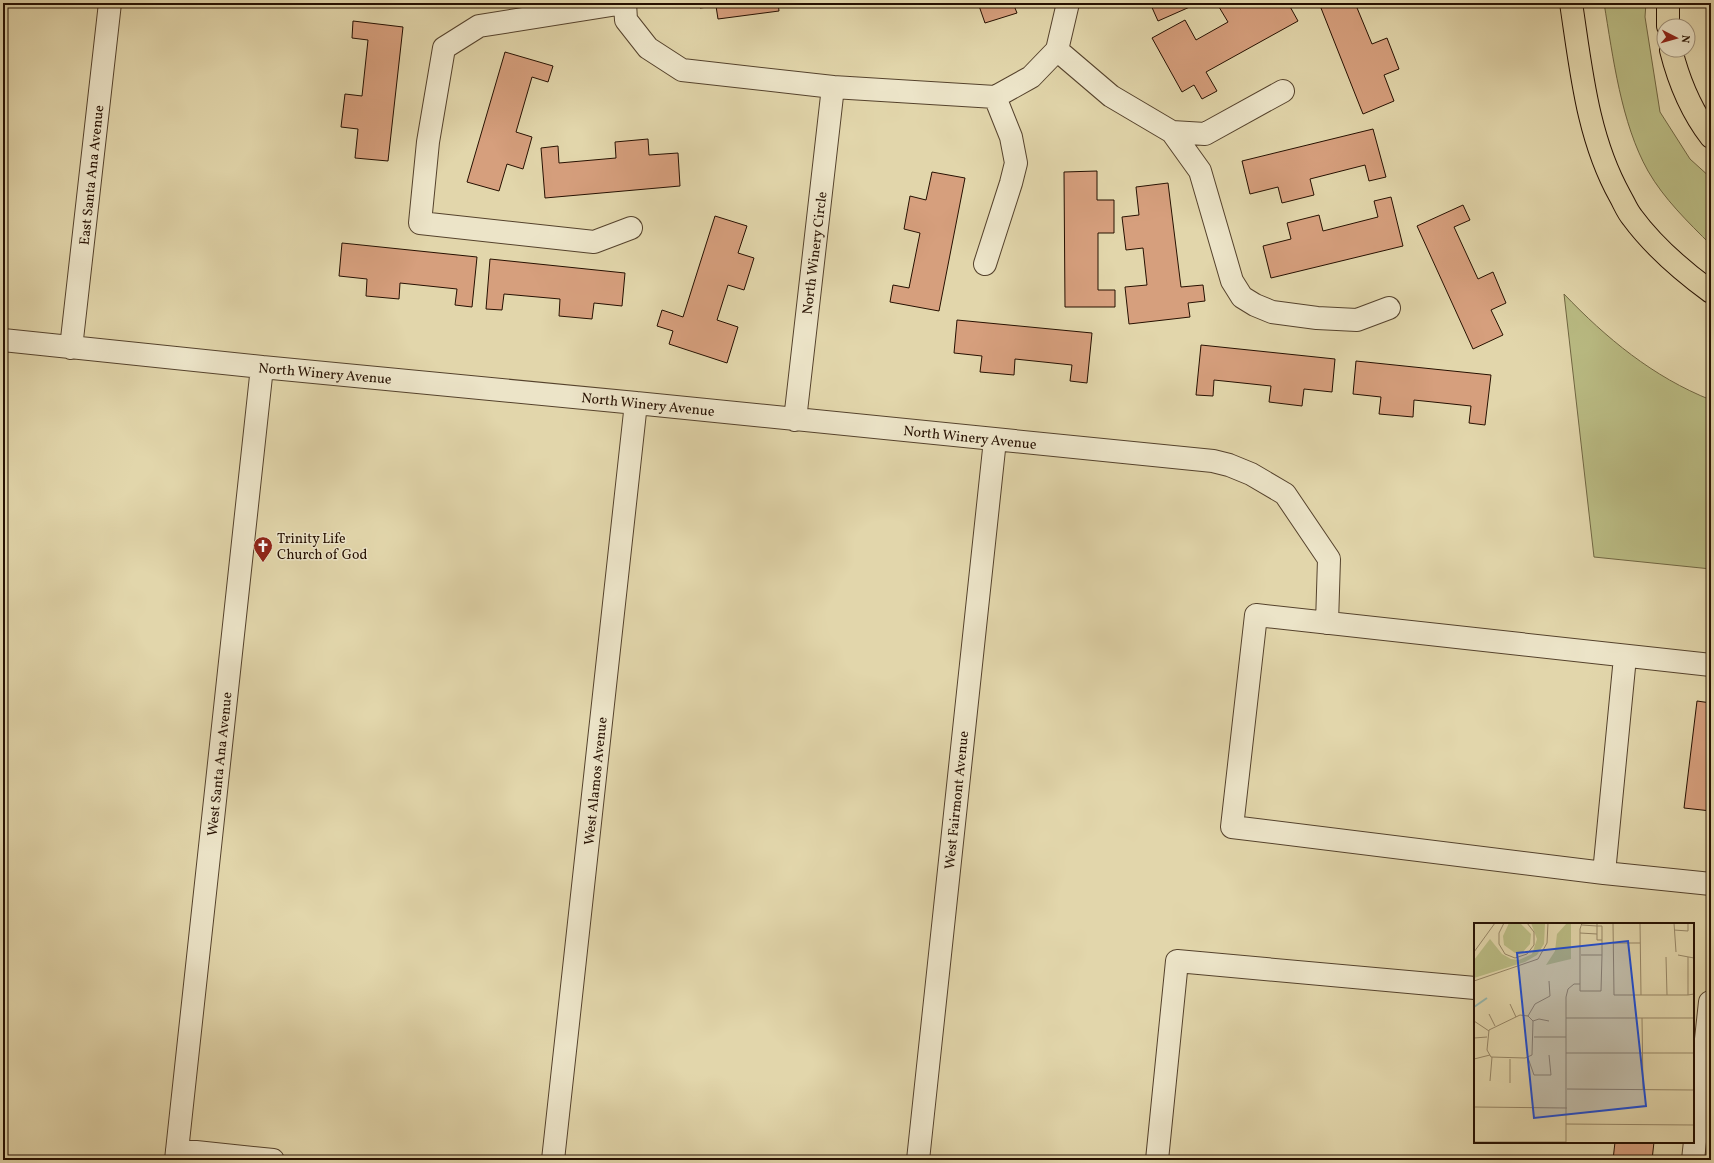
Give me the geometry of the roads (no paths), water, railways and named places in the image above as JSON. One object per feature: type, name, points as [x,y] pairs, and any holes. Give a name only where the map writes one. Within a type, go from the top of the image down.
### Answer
[{"type":"highway","points":[[1571,3],[1591,119],[1609,177],[1631,216],[1655,245],[1682,270],[1711,292]]},
{"type":"highway","points":[[1668,3],[1668,18]]},
{"type":"highway","points":[[1673,58],[1693,110],[1711,137]]},
{"type":"street","name":"East Santa Ana Avenue","points":[[71,348],[110,3]]},
{"type":"street","points":[[631,228],[594,242],[420,223],[428,142],[444,48],[479,26],[624,3],[626,20],[648,48],[682,70],[833,87],[995,97],[1031,78],[1057,50],[1068,3]]},
{"type":"street","points":[[1057,50],[1110,96],[1172,132],[1200,171],[1232,281],[1242,296],[1255,305],[1272,312],[1340,320],[1357,320],[1388,308]]},
{"type":"street","name":"North Winery Circle","points":[[795,420],[833,87]]},
{"type":"street","points":[[1172,132],[1205,134],[1283,91]]},
{"type":"street","points":[[985,264],[1012,183],[1016,163],[1011,137],[995,97]]},
{"type":"street","name":"North Winery Avenue","points":[[3,340],[1213,461],[1229,465],[1251,474],[1285,494],[1329,559],[1327,623]]},
{"type":"street","name":"West Santa Ana Avenue","points":[[177,1155],[262,367]]},
{"type":"street","name":"West Alamos Avenue","points":[[553,1160],[636,403]]},
{"type":"street","name":"West Fairmont Avenue","points":[[918,1160],[995,440]]},
{"type":"street","points":[[1711,665],[1625,657],[1256,615],[1232,827],[1604,873],[1711,884]]},
{"type":"street","points":[[1604,873],[1625,657]]},
{"type":"street","points":[[1157,1160],[1177,961],[1474,988]]},
{"type":"street","points":[[1693,1160],[1705,1002]]},
{"type":"street","points":[[177,1155],[273,1160]]},
{"type":"place","name":"Trinity Life Church of God","points":[[263,563]]}]
